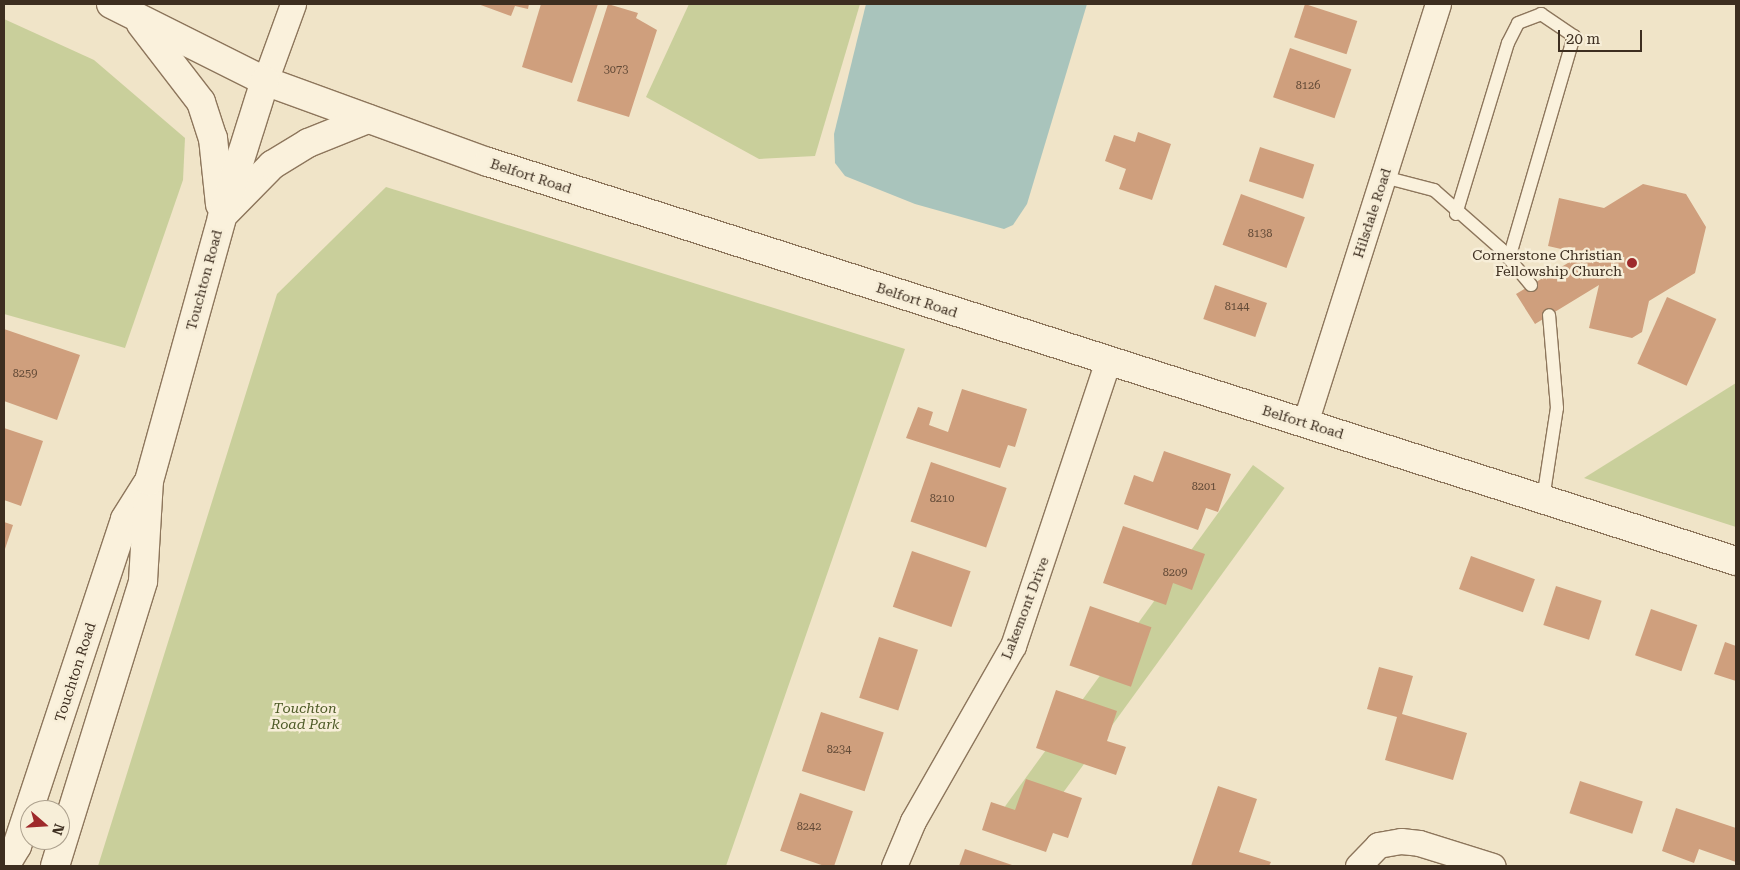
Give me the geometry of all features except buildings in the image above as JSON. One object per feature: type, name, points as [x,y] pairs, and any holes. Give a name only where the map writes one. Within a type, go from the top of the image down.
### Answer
[{"type":"street","name":"Belfort Road","points":[[111,4],[265,81],[488,162],[1736,561]]},
{"type":"street","points":[[265,81],[292,4]]},
{"type":"street","name":"Hilsdale Road","points":[[1305,423],[1438,4]]},
{"type":"street","points":[[136,17],[201,102],[213,138],[222,217]]},
{"type":"street","name":"Touchton Road","points":[[55,866],[143,581],[149,481],[222,217],[265,81]]},
{"type":"street","points":[[222,217],[272,165],[308,143],[368,119]]},
{"type":"street","name":"Lakemont Drive","points":[[894,866],[913,821],[1013,646],[1108,361]]},
{"type":"street","name":"Touchton Road","points":[[5,866],[17,846],[125,519],[149,481]]},
{"type":"street","points":[[1358,866],[1378,845],[1419,842],[1493,866]]},
{"type":"lane","points":[[1456,214],[1508,43],[1518,24],[1541,14],[1574,36],[1509,258]]},
{"type":"lane","points":[[1384,177],[1434,190],[1456,214],[1509,258],[1531,285]]},
{"type":"lane","points":[[1542,499],[1557,408],[1549,315]]},
{"type":"green space","points":[[689,4],[860,4],[815,156],[759,159],[646,97]]},
{"type":"green space","points":[[4,19],[94,60],[185,138],[183,180],[125,348],[4,314]]},
{"type":"green space","name":"Touchton Road Park","points":[[386,187],[905,349],[726,866],[98,866],[277,294]]},
{"type":"green space","points":[[1736,383],[1736,527],[1584,478]]},
{"type":"green space","points":[[1253,465],[1285,488],[1037,829],[1005,806]]},
{"type":"water","points":[[866,4],[1087,4],[1027,204],[1013,225],[1004,229],[915,204],[845,176],[835,163],[834,134]]},
{"type":"place","name":"Cornerstone Christian Fellowship Church","points":[[1632,263]]}]
